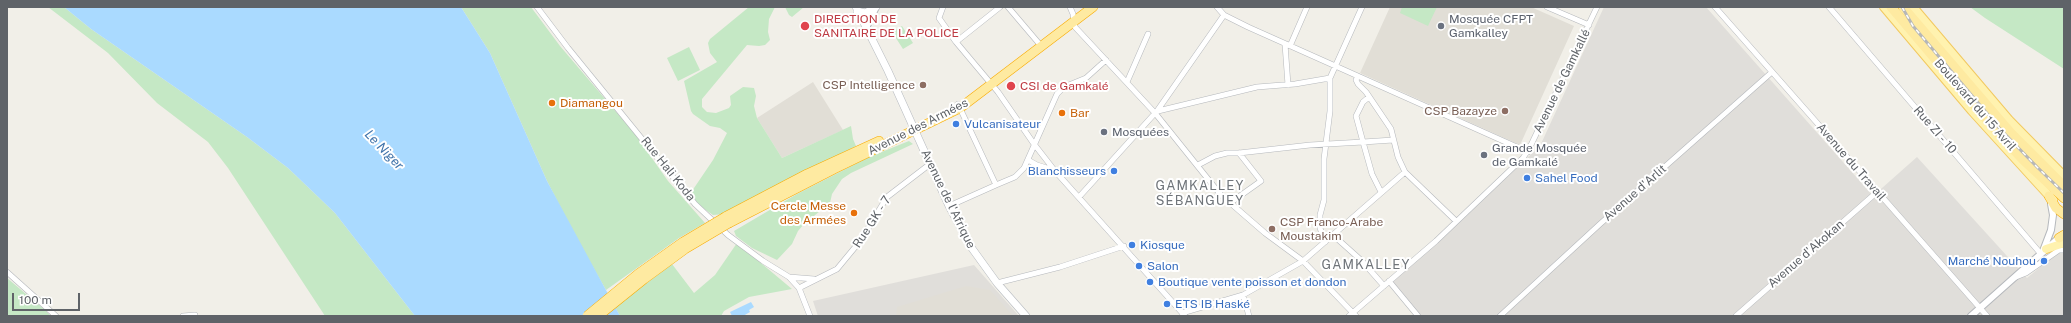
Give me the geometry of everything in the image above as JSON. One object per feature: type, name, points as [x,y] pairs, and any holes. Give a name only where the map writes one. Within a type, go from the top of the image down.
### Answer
[{"type":"highway","name":"Avenue des Armées","points":[[727,220],[757,204],[806,174],[914,128],[959,106],[1040,45],[1072,14],[1083,7]]},
{"type":"highway","name":"Avenue des Armées","points":[[1072,14],[1092,7]]},
{"type":"highway","name":"Boulevard du 15 Avril","points":[[1891,7],[2002,138],[2024,161],[2064,198]]},
{"type":"highway","name":"Boulevard du 15 Avril","points":[[1903,7],[2011,133],[2064,186]]},
{"type":"highway","points":[[2049,196],[2056,208],[2064,214]]},
{"type":"highway","points":[[586,316],[644,270],[683,242],[727,220]]},
{"type":"highway","points":[[598,316],[644,279],[727,220]]},
{"type":"main road","points":[[857,9],[865,13],[876,7]]},
{"type":"main road","name":"Boulevard du 15 Avril","points":[[1884,7],[1982,123],[2049,196],[2064,209]]},
{"type":"main road","name":"Boulevard du 15 Avril","points":[[1913,7],[2010,120],[2064,176]]},
{"type":"main road","name":"Avenue de l'Afrique","points":[[857,9],[914,128],[949,206],[971,247],[997,283],[1026,316]]},
{"type":"main road","points":[[2043,252],[2063,237]]},
{"type":"street","name":"Rue Hali Koda","points":[[537,7],[568,48],[696,204],[728,235],[763,261],[789,277],[799,288],[810,316]]},
{"type":"street","points":[[866,28],[876,7]]},
{"type":"street","points":[[943,7],[939,18],[956,42],[991,83],[1055,171],[1184,314],[1243,295],[1303,261],[1405,172]]},
{"type":"street","points":[[956,42],[1000,7]]},
{"type":"street","points":[[1008,7],[1040,45]]},
{"type":"street","points":[[1217,7],[1224,15],[1288,45],[1528,152]]},
{"type":"street","points":[[1288,85],[1288,45],[1307,7]]},
{"type":"street","points":[[1325,242],[1320,228],[1320,215],[1324,200],[1324,158],[1330,111],[1330,78],[1362,7]]},
{"type":"street","points":[[1547,7],[1589,25]]},
{"type":"street","name":"Avenue de Gamkallé","points":[[1353,315],[1389,281],[1436,241],[1528,152],[1598,7]]},
{"type":"street","name":"Avenue du Travail","points":[[1715,7],[1987,316]]},
{"type":"street","name":"Rue ZI - 10","points":[[1829,7],[2043,252]]},
{"type":"street","points":[[1072,14],[1075,27],[1156,112],[1220,194],[1265,233],[1303,261],[1353,315]]},
{"type":"street","points":[[1079,197],[1156,112],[1224,15]]},
{"type":"street","points":[[1127,82],[1148,34]]},
{"type":"street","points":[[949,206],[1017,176],[1028,160],[1057,94],[1064,87],[1086,78],[1106,60]]},
{"type":"street","name":"Avenue d'Arlit","points":[[1500,316],[1600,224],[1772,72]]},
{"type":"street","points":[[1358,76],[1357,82],[1391,129],[1393,140],[1405,172],[1456,221]]},
{"type":"street","points":[[1156,112],[1257,87],[1288,85],[1330,78]]},
{"type":"street","points":[[1369,97],[1363,102],[1356,116],[1372,174],[1381,192]]},
{"type":"street","points":[[959,106],[996,186]]},
{"type":"street","points":[[1198,165],[1215,156],[1227,153],[1393,140]]},
{"type":"street","points":[[1230,203],[1261,181],[1239,153]]},
{"type":"street","points":[[1028,160],[1037,166],[1055,171]]},
{"type":"street","name":"Rue GK - 7","points":[[799,288],[814,279],[837,269],[847,259],[861,240],[887,197],[930,164]]},
{"type":"street","name":"Avenue d'Akokan","points":[[1736,316],[1877,192]]},
{"type":"street","points":[[1971,316],[2043,252],[2050,234],[2052,222],[2052,206],[2049,196]]},
{"type":"street","points":[[1333,235],[1362,261],[1384,286]]},
{"type":"street","points":[[997,283],[1060,267],[1124,246]]},
{"type":"street","points":[[2014,278],[2026,273],[2059,250],[2064,250]]},
{"type":"street","points":[[7,272],[56,316]]},
{"type":"street","points":[[789,277],[814,279]]},
{"type":"street","points":[[1389,281],[1418,316]]},
{"type":"street","points":[[1243,295],[1249,316]]},
{"type":"street","points":[[183,316],[195,315]]},
{"type":"shaded area","points":[[1390,7],[1531,7],[1574,26],[1520,145],[1360,73]]},
{"type":"shaded area","points":[[1604,7],[1706,7],[1873,196],[1917,157],[2027,278],[2062,249],[2064,250],[2064,316],[1417,316],[1389,285],[1540,146]]},
{"type":"shaded area","points":[[813,82],[843,130],[782,158],[757,118]]},
{"type":"shaded area","points":[[974,265],[1019,316],[818,316],[813,301]]},
{"type":"shaded area","points":[[966,286],[990,290],[1013,316],[896,316],[897,307]]},
{"type":"green space","points":[[48,7],[64,7],[91,29],[247,137],[288,168],[335,213],[415,316],[325,316],[228,168],[208,142],[157,103],[108,53]]},
{"type":"green space","points":[[461,7],[531,7],[560,46],[635,134],[668,181],[705,223],[679,238],[606,290],[578,241],[547,181],[490,53]]},
{"type":"green space","points":[[749,7],[775,7],[769,19],[768,32],[770,40],[765,45],[747,45],[702,99],[702,107],[707,112],[716,113],[729,108],[731,105],[730,96],[743,87],[754,88],[756,96],[754,106],[757,118],[782,158],[851,126],[853,139],[856,146],[725,214],[713,215],[700,206],[693,198],[692,191],[713,160],[727,133],[720,128],[710,126],[693,114],[684,81],[717,62],[710,53],[708,43],[710,39]]},
{"type":"green space","points":[[785,7],[804,7],[792,17],[789,15]]},
{"type":"green space","points":[[1402,7],[1437,7],[1428,26],[1400,13]]},
{"type":"green space","points":[[1970,7],[2064,7],[2064,69],[1985,18]]},
{"type":"green space","points":[[902,26],[913,43],[903,49],[892,32]]},
{"type":"green space","points":[[689,47],[700,70],[678,81],[667,58]]},
{"type":"green space","points":[[909,141],[913,144],[851,173],[842,179],[832,194],[830,203],[804,224],[798,231],[792,244],[777,260],[752,248],[736,236],[734,231],[797,194],[869,157]]},
{"type":"green space","points":[[737,243],[792,289],[749,297],[724,311],[721,316],[620,316],[615,307],[672,264],[694,293],[715,275]]},
{"type":"green space","points":[[7,278],[45,310],[51,316],[7,316]]},
{"type":"water","name":"Le Niger","points":[[64,7],[461,7],[490,53],[547,181],[620,316],[415,316],[335,213],[288,168],[247,137],[91,29]]},
{"type":"water","points":[[751,302],[754,307],[749,310],[750,312],[743,316],[732,316],[730,312]]},
{"type":"railway","points":[[1902,7],[1913,26],[2001,130],[2064,193]]},
{"type":"place","name":"DIRECTION DE SANITAIRE DE LA POLICE","points":[[805,26]]},
{"type":"place","name":"Mosquée CFPT Gamkalley","points":[[1441,26]]},
{"type":"place","name":"CSP Intelligence","points":[[923,85]]},
{"type":"place","name":"CSI de Gamkalé","points":[[1011,86]]},
{"type":"place","name":"Diamangou","points":[[552,103]]},
{"type":"place","name":"CSP Bazayze","points":[[1505,111]]},
{"type":"place","name":"Bar","points":[[1062,113]]},
{"type":"place","name":"Vulcanisateur","points":[[956,124]]},
{"type":"place","name":"Mosquées","points":[[1104,132]]},
{"type":"place","name":"Grande Mosquée de Gamkalé","points":[[1484,155]]},
{"type":"place","name":"Blanchisseurs","points":[[1114,171]]},
{"type":"place","name":"Sahel Food","points":[[1527,178]]},
{"type":"place","name":"Cercle Messe des Armées","points":[[854,213]]},
{"type":"place","name":"CSP Franco-Arabe Moustakim","points":[[1272,229]]},
{"type":"place","name":"Kiosque","points":[[1132,245]]},
{"type":"place","name":"Marché Nouhou","points":[[2044,261]]},
{"type":"place","name":"Salon","points":[[1139,266]]},
{"type":"place","name":"Boutique vente poisson et dondon","points":[[1150,282]]},
{"type":"place","name":"ETS IB Haské","points":[[1167,304]]},
{"type":"district","name":"GAMKALLEY SÉBANGUEY","points":[[1200,194]]},
{"type":"district","name":"GAMKALLEY","points":[[1366,265]]}]
